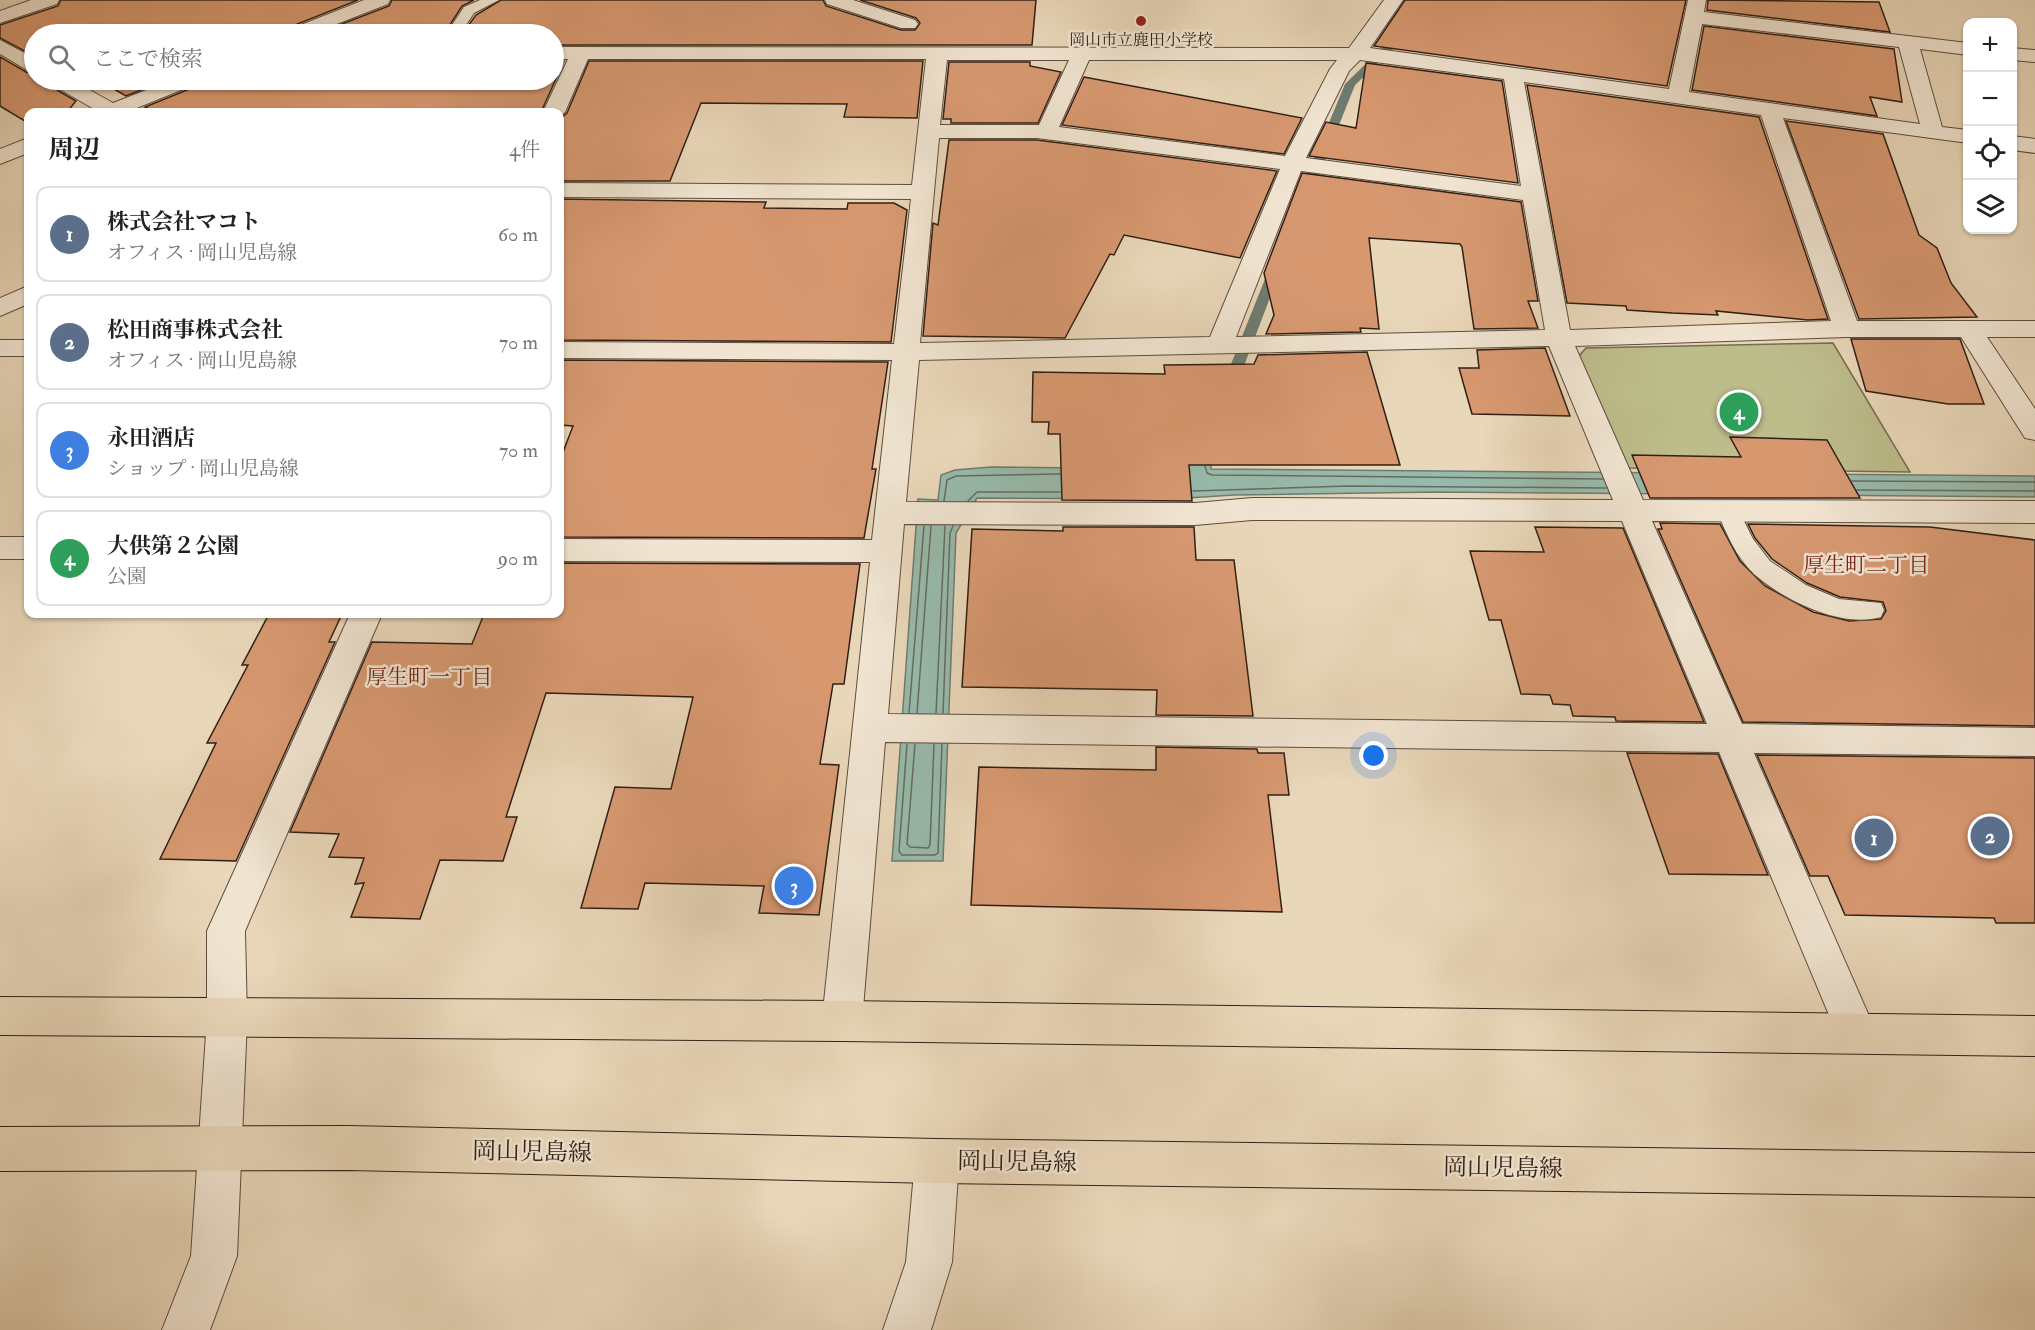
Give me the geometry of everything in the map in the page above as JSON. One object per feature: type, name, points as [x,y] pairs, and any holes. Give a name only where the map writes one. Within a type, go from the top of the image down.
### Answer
[{"type":"main road","points":[[0,1017],[842,1021],[2035,1036]]},
{"type":"main road","name":"岡山児島線","points":[[0,1149],[348,1148],[937,1161],[2035,1175]]},
{"type":"street","points":[[0,17],[50,0]]},
{"type":"street","points":[[320,24],[381,0]]},
{"type":"street","points":[[834,0],[908,16],[907,54]]},
{"type":"street","points":[[1226,345],[1309,165],[1340,69],[1362,54],[1394,0]]},
{"type":"street","points":[[1678,96],[1696,8],[1908,43],[1963,48]]},
{"type":"street","points":[[1908,43],[1934,133]]},
{"type":"street","points":[[0,46],[24,60]]},
{"type":"street","points":[[564,53],[1362,54],[1514,73],[1963,136]]},
{"type":"street","points":[[556,108],[581,53]]},
{"type":"street","points":[[842,1021],[884,729],[886,551],[904,513],[907,352],[937,54]]},
{"type":"street","points":[[2017,54],[2035,56]]},
{"type":"street","points":[[1047,132],[1080,55]]},
{"type":"street","points":[[1514,73],[1559,338],[1856,1032]]},
{"type":"street","points":[[74,90],[104,108]]},
{"type":"street","points":[[121,108],[165,90]]},
{"type":"street","points":[[1770,110],[1847,329]]},
{"type":"street","points":[[929,132],[1047,132],[1533,194]]},
{"type":"street","points":[[2017,144],[2035,146]]},
{"type":"street","points":[[0,157],[24,148]]},
{"type":"street","points":[[564,190],[923,192]]},
{"type":"street","points":[[0,308],[24,296]]},
{"type":"street","points":[[564,350],[907,352],[1559,338],[1847,329],[2035,329]]},
{"type":"street","points":[[1970,329],[2035,431]]},
{"type":"street","points":[[0,348],[24,348]]},
{"type":"street","points":[[904,513],[1195,514],[1252,509],[1625,493],[1728,511],[2035,512]]},
{"type":"street","points":[[564,550],[886,551]]},
{"type":"street","points":[[186,1330],[214,1256],[227,1018],[226,931],[364,618]]},
{"type":"street","points":[[884,729],[2035,742]]},
{"type":"street","points":[[908,1330],[929,1262],[937,1161]]},
{"type":"lane","points":[[460,24],[469,10],[492,0]]},
{"type":"lane","points":[[1728,511],[1743,543],[1762,567],[1797,591],[1836,608],[1872,610]]},
{"type":"shaded area","points":[[1833,343],[1910,472],[1627,468],[1579,356],[1586,348]]},
{"type":"water","points":[[1210,445],[1211,469],[2035,476],[2035,497],[1436,492],[1234,495],[1172,499],[977,498],[956,533],[943,861],[892,861],[918,499],[938,500],[941,475],[955,470],[991,467],[1175,469]]},
{"type":"building","points":[[61,0],[358,0],[297,24],[24,24],[24,51],[0,38],[0,25],[58,6]]},
{"type":"building","points":[[392,0],[474,0],[462,6],[450,24],[342,24],[389,6]]},
{"type":"building","points":[[501,0],[823,0],[826,6],[901,30],[915,30],[920,23],[916,18],[860,0],[1036,0],[1032,45],[564,45],[564,24],[469,24],[476,15]]},
{"type":"building","points":[[1405,0],[1686,0],[1667,86],[1374,46]]},
{"type":"building","points":[[1708,0],[1879,2],[1890,32],[1707,10]]},
{"type":"building","points":[[1704,26],[1894,49],[1902,102],[1870,97],[1877,116],[1692,90]]},
{"type":"building","points":[[0,57],[24,71],[24,90],[57,90],[76,101],[70,108],[24,108],[24,121],[0,106]]},
{"type":"building","points":[[589,61],[923,61],[917,118],[844,117],[847,104],[701,103],[670,181],[564,181],[564,116]]},
{"type":"building","points":[[949,62],[1030,62],[1030,66],[1061,72],[1038,123],[951,123],[951,119],[943,119]]},
{"type":"building","points":[[1366,63],[1502,81],[1518,183],[1309,156],[1326,122],[1356,128]]},
{"type":"building","points":[[1084,77],[1302,118],[1284,154],[1062,125]]},
{"type":"building","points":[[1527,85],[1759,117],[1828,319],[1808,320],[1716,311],[1718,315],[1672,313],[1627,310],[1626,306],[1567,303]]},
{"type":"building","points":[[116,90],[141,90],[126,96]]},
{"type":"building","points":[[187,90],[551,90],[543,108],[145,107]]},
{"type":"building","points":[[1786,121],[1883,134],[1919,235],[1937,248],[1951,283],[1977,317],[1859,319]]},
{"type":"building","points":[[949,140],[1037,140],[1277,171],[1240,258],[1124,235],[1114,255],[1110,254],[1065,338],[923,336],[933,223],[938,225]]},
{"type":"building","points":[[1302,173],[1521,202],[1538,301],[1528,301],[1538,328],[1474,329],[1460,244],[1369,238],[1379,329],[1360,328],[1361,332],[1266,334],[1274,315],[1264,273]]},
{"type":"building","points":[[564,199],[766,202],[764,208],[847,209],[848,203],[894,203],[907,210],[891,342],[564,340]]},
{"type":"building","points":[[1851,339],[1960,339],[1984,404],[1948,404],[1866,391]]},
{"type":"building","points":[[1545,348],[1570,416],[1472,414],[1459,368],[1479,368],[1477,350]]},
{"type":"building","points":[[1367,352],[1400,465],[1189,465],[1192,501],[1062,500],[1060,434],[1048,434],[1049,422],[1032,422],[1033,372],[1165,374],[1164,365],[1254,364],[1258,355]]},
{"type":"building","points":[[564,360],[888,362],[872,469],[876,469],[864,538],[564,537],[564,450],[573,426],[564,425]]},
{"type":"building","points":[[1730,437],[1827,440],[1860,498],[1650,498],[1632,455],[1741,457]]},
{"type":"building","points":[[1660,523],[1720,524],[1740,561],[1765,586],[1813,612],[1849,621],[1881,619],[1886,611],[1883,602],[1840,597],[1807,583],[1772,559],[1755,538],[1748,524],[1930,527],[2035,540],[2035,726],[1743,722],[1658,529],[1662,529]]},
{"type":"building","points":[[1063,527],[1194,527],[1196,560],[1234,560],[1253,716],[1156,715],[1157,690],[962,687],[972,529],[1063,531]]},
{"type":"building","points":[[1535,527],[1623,528],[1704,722],[1616,721],[1615,717],[1573,716],[1570,705],[1553,704],[1550,695],[1521,694],[1501,620],[1489,620],[1470,551],[1544,552]]},
{"type":"building","points":[[564,563],[860,564],[844,684],[833,684],[820,764],[839,765],[819,915],[759,913],[764,886],[645,883],[638,909],[581,908],[615,787],[671,789],[693,697],[546,693],[506,817],[517,817],[503,861],[440,860],[420,919],[351,917],[364,883],[355,884],[364,858],[329,857],[339,834],[290,832],[372,642],[472,644],[482,618],[564,618]]},
{"type":"building","points":[[267,618],[340,618],[329,642],[335,642],[236,861],[160,859],[216,743],[207,743],[248,665],[242,665]]},
{"type":"building","points":[[1156,747],[1257,749],[1258,753],[1284,753],[1289,795],[1268,795],[1282,912],[971,905],[979,767],[1156,770]]},
{"type":"building","points":[[1627,753],[1718,754],[1768,875],[1669,874]]},
{"type":"building","points":[[1757,755],[2035,758],[2035,923],[1996,923],[1994,918],[1845,915],[1828,876],[1810,876]]},
{"type":"waterway","points":[[1305,195],[1350,84],[1390,46],[1416,0]]},
{"type":"waterway","points":[[1230,384],[1275,269]]},
{"type":"place","name":"岡山市立鹿田小学校","points":[[1141,21]]},
{"type":"place","name":"大供第２公園","points":[[1739,412]]},
{"type":"place","name":"松田商事株式会社","points":[[1990,836]]},
{"type":"place","name":"株式会社マコト","points":[[1874,838]]},
{"type":"place","name":"永田酒店","points":[[794,886]]},
{"type":"district","name":"厚生町二丁目","points":[[1866,565]]},
{"type":"district","name":"厚生町一丁目","points":[[429,677]]}]
